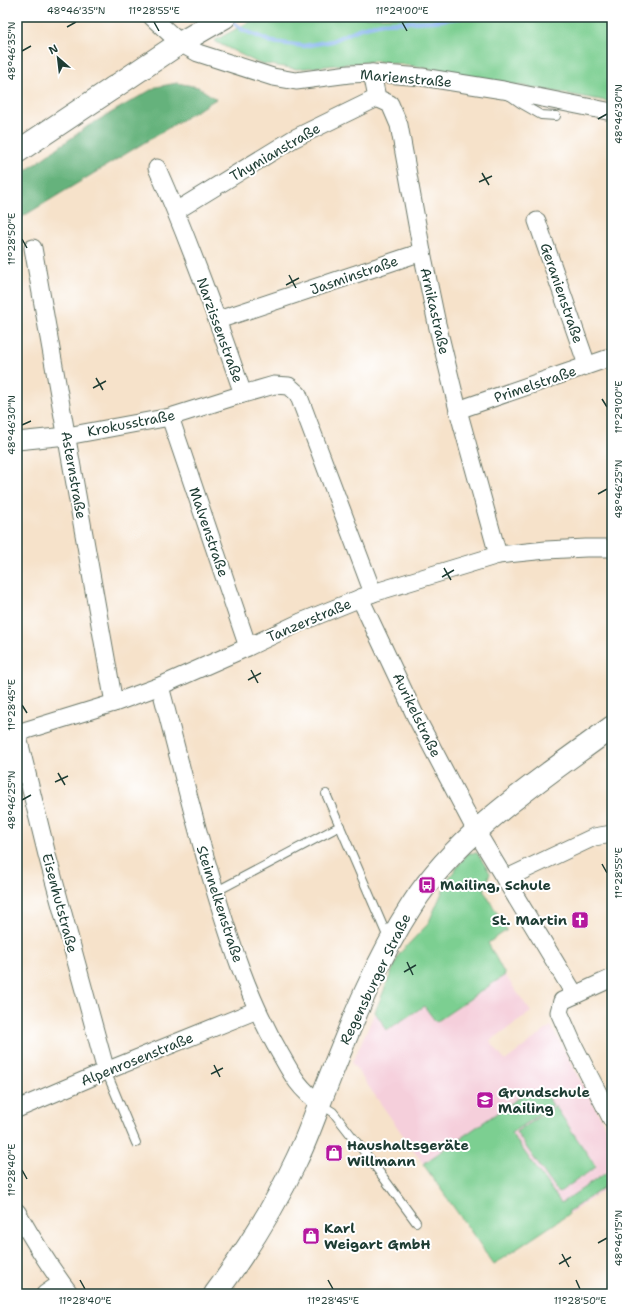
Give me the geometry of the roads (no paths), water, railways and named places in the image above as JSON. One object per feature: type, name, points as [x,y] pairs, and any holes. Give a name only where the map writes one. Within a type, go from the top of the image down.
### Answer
[{"type":"main road","points":[[17,152],[180,43],[225,17]]},
{"type":"main road","points":[[17,161],[76,113]]},
{"type":"main road","name":"Regensburger Straße","points":[[215,1294],[264,1222],[296,1161],[351,1024],[390,942],[412,905],[446,860],[476,831],[503,808],[612,727]]},
{"type":"street","name":"Marienstraße","points":[[152,17],[180,43],[198,53],[273,77],[296,81],[349,74],[372,73],[422,77],[503,90],[612,112]]},
{"type":"street","points":[[372,73],[377,98]]},
{"type":"street","name":"Thymianstraße","points":[[176,211],[293,139],[377,98]]},
{"type":"street","name":"Arnikastraße","points":[[377,98],[390,104],[399,125],[422,252],[437,324],[458,410],[498,555]]},
{"type":"street","name":"Narzissenstraße","points":[[157,168],[176,211],[218,320],[243,394],[274,385],[289,386],[298,394],[367,596]]},
{"type":"street","name":"Geranienstraße","points":[[537,221],[587,365]]},
{"type":"street","name":"Asternstraße","points":[[33,248],[114,703]]},
{"type":"street","name":"Jasminstraße","points":[[218,320],[422,252]]},
{"type":"street","name":"Primelstraße","points":[[458,410],[612,357]]},
{"type":"street","name":"Krokusstraße","points":[[17,442],[67,436],[170,417],[243,394]]},
{"type":"street","name":"Malvenstraße","points":[[170,417],[248,647]]},
{"type":"street","name":"Tanzerstraße","points":[[17,733],[114,703],[160,686],[301,622],[367,596],[498,555],[546,550],[612,548]]},
{"type":"street","name":"Aurikelstraße","points":[[367,596],[415,715],[476,831],[575,995]]},
{"type":"street","name":"Steinnelkenstraße","points":[[160,686],[195,824],[229,939],[257,1010],[275,1045],[298,1085],[308,1096],[320,1103]]},
{"type":"street","name":"Eisenhutstraße","points":[[17,733],[47,855],[106,1071]]},
{"type":"street","points":[[505,879],[594,837],[612,834]]},
{"type":"street","points":[[612,978],[562,1001],[559,1012],[574,1046],[612,1120]]},
{"type":"street","name":"Alpenrosenstraße","points":[[17,1109],[257,1010]]},
{"type":"street","points":[[17,1212],[65,1288],[46,1294]]},
{"type":"lane","points":[[503,90],[520,104],[541,115],[556,116]]},
{"type":"lane","points":[[326,794],[390,942]]},
{"type":"lane","points":[[215,892],[340,826]]},
{"type":"lane","points":[[106,1071],[136,1143]]},
{"type":"lane","points":[[320,1103],[333,1112],[416,1222]]},
{"type":"waterway","points":[[230,20],[243,30],[272,42],[304,46],[332,41],[361,28],[382,23],[434,21],[462,17]]},
{"type":"waterway","points":[[526,17],[541,19],[564,17]]},
{"type":"place","name":"Mailing, Schule","points":[[427,885]]},
{"type":"place","name":"St. Martin","points":[[580,920]]},
{"type":"place","name":"Grundschule Mailing","points":[[485,1100]]},
{"type":"place","name":"Haushaltsgeräte Willmann","points":[[334,1153]]},
{"type":"place","name":"Karl Weigart GmbH","points":[[311,1236]]}]
